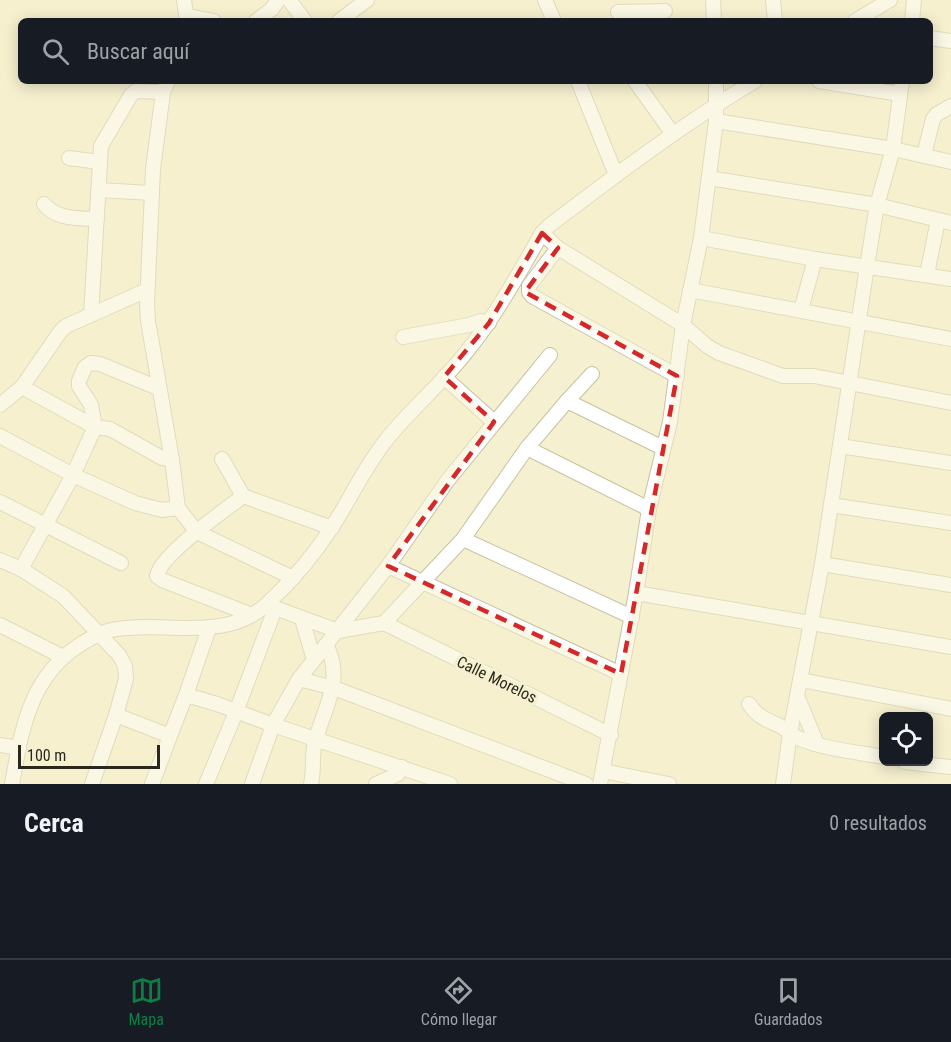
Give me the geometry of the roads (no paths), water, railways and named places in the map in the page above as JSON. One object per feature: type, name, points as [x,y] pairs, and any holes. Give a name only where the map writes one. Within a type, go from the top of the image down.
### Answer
[{"type":"street","points":[[184,0],[187,18]]},
{"type":"street","points":[[260,18],[272,9],[278,0]]},
{"type":"street","points":[[289,0],[303,18]]},
{"type":"street","points":[[343,18],[366,0]]},
{"type":"street","points":[[545,0],[553,18]]},
{"type":"street","points":[[713,0],[714,18]]},
{"type":"street","points":[[773,0],[775,18]]},
{"type":"street","points":[[860,18],[890,0]]},
{"type":"street","points":[[912,18],[914,0]]},
{"type":"street","points":[[618,11],[664,11]]},
{"type":"street","points":[[933,39],[951,42]]},
{"type":"street","points":[[579,84],[616,175]]},
{"type":"street","points":[[636,84],[673,134]]},
{"type":"street","points":[[669,784],[601,778],[611,735],[649,509],[677,376],[683,325],[701,238],[716,122],[717,84]]},
{"type":"street","points":[[206,784],[236,712],[271,607],[332,528],[369,464],[387,439],[462,358],[489,323],[542,233],[616,175],[717,103],[749,84]]},
{"type":"street","points":[[783,784],[790,733],[822,564],[877,205],[893,150],[901,88],[854,84]]},
{"type":"street","points":[[91,315],[99,162],[104,138],[131,95],[136,91],[165,87],[152,193],[147,290],[148,321],[178,508],[197,532],[293,578]]},
{"type":"street","points":[[924,155],[933,119],[951,106]]},
{"type":"street","points":[[716,122],[924,155],[951,162]]},
{"type":"street","points":[[69,158],[99,162]]},
{"type":"street","points":[[709,178],[877,205],[944,222],[927,274]]},
{"type":"street","points":[[98,190],[152,193]]},
{"type":"street","points":[[44,204],[58,215],[97,219]]},
{"type":"street","points":[[542,233],[558,248],[683,325],[707,346],[719,353],[783,375],[814,376],[951,402]]},
{"type":"street","points":[[701,238],[815,259],[951,279]]},
{"type":"street","points":[[558,248],[529,286],[532,296],[677,376]]},
{"type":"street","points":[[801,310],[815,259]]},
{"type":"street","points":[[0,405],[22,387],[66,326],[147,290]]},
{"type":"street","points":[[690,290],[951,339]]},
{"type":"street","points":[[403,337],[481,321],[489,323]]},
{"type":"street","points":[[252,784],[273,725],[299,679],[388,566],[448,480],[550,355]]},
{"type":"street","points":[[21,569],[73,475],[95,427],[92,405],[79,386],[81,376],[88,364],[100,364],[158,388]]},
{"type":"street","points":[[12,784],[31,703],[45,677],[63,657],[98,634],[129,628],[209,628],[234,623],[271,607],[338,631],[384,623],[463,539],[527,448],[592,374]]},
{"type":"street","points":[[444,377],[494,422]]},
{"type":"street","points":[[22,387],[95,427],[110,429],[162,458],[172,460]]},
{"type":"street","points":[[567,401],[663,448]]},
{"type":"street","points":[[0,436],[73,475],[145,507],[162,510],[178,508]]},
{"type":"street","points":[[840,446],[951,463]]},
{"type":"street","points":[[527,448],[649,509]]},
{"type":"street","points":[[222,459],[243,496],[332,528]]},
{"type":"street","points":[[243,496],[197,532],[160,566],[157,576],[162,580],[252,615]]},
{"type":"street","points":[[0,502],[121,563]]},
{"type":"street","points":[[831,505],[951,523]]},
{"type":"street","points":[[463,539],[632,617]]},
{"type":"street","points":[[0,560],[21,569],[63,596],[119,655],[126,670],[126,679],[116,715],[92,784]]},
{"type":"street","points":[[822,564],[951,585]]},
{"type":"street","points":[[388,566],[621,674]]},
{"type":"street","points":[[636,593],[951,647]]},
{"type":"street","points":[[302,619],[314,660]]},
{"type":"street","name":"Calle Morelos","points":[[384,623],[611,735]]},
{"type":"street","points":[[0,625],[63,657]]},
{"type":"street","points":[[152,784],[209,628]]},
{"type":"street","points":[[311,784],[316,739],[334,688],[335,671],[327,645]]},
{"type":"street","points":[[299,679],[334,688],[586,784]]},
{"type":"street","points":[[801,681],[951,709]]},
{"type":"street","points":[[186,695],[450,784]]},
{"type":"street","points":[[798,698],[817,744]]},
{"type":"street","points":[[749,704],[763,719],[817,744],[879,757]]},
{"type":"street","points":[[116,715],[170,736]]},
{"type":"street","points":[[0,745],[19,748]]},
{"type":"street","points":[[933,765],[951,767]]},
{"type":"street","points":[[376,784],[395,776],[402,768]]}]
